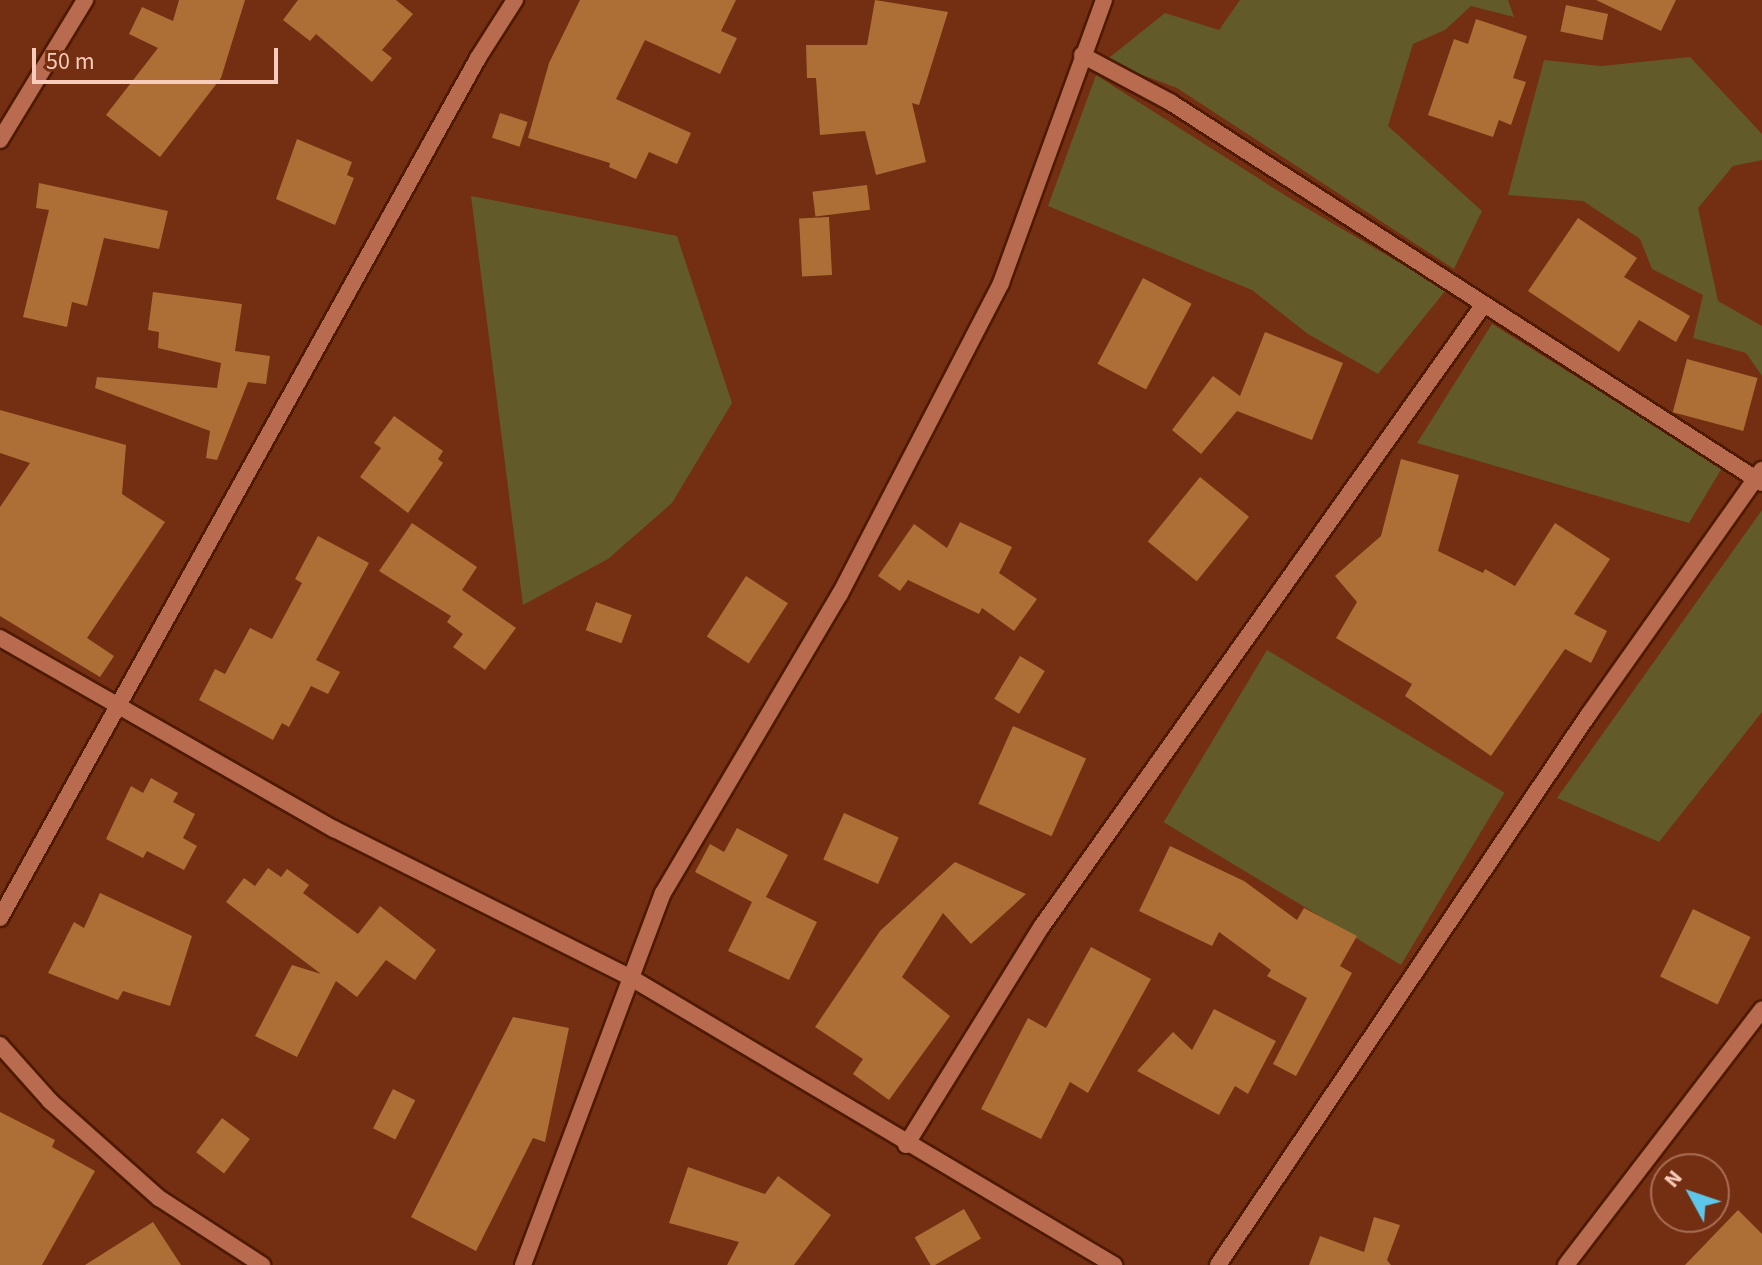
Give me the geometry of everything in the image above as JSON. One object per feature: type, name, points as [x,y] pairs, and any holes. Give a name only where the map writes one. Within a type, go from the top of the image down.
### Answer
[{"type":"street","points":[[0,140],[85,0]]},
{"type":"street","points":[[0,918],[119,709],[478,58],[515,0]]},
{"type":"street","points":[[523,1265],[663,893],[840,594],[1001,283],[1104,0]]},
{"type":"street","points":[[1082,55],[1170,102],[1760,477],[1580,726],[1218,1265]]},
{"type":"street","points":[[906,1145],[1042,926],[1484,304]]},
{"type":"street","points":[[0,638],[119,709],[334,829],[633,979],[906,1145],[1114,1265]]},
{"type":"street","points":[[1566,1265],[1762,1010]]},
{"type":"street","points":[[0,1045],[50,1101],[159,1198],[262,1265]]},
{"type":"shaded area","points":[[1240,0],[1508,0],[1514,17],[1471,6],[1445,30],[1413,44],[1388,126],[1482,211],[1454,269],[1177,88],[1105,61],[1165,13],[1219,30]]},
{"type":"shaded area","points":[[1690,57],[1762,134],[1762,160],[1733,166],[1698,208],[1718,301],[1762,326],[1762,376],[1746,353],[1693,338],[1703,295],[1652,269],[1640,239],[1583,201],[1508,195],[1544,60],[1601,66]]},
{"type":"shaded area","points":[[1096,75],[1286,196],[1446,290],[1378,374],[1308,334],[1252,290],[1048,206]]},
{"type":"shaded area","points":[[471,196],[677,236],[732,403],[672,503],[608,559],[523,605]]},
{"type":"shaded area","points":[[1492,324],[1722,468],[1689,523],[1417,443]]},
{"type":"shaded area","points":[[1762,510],[1762,712],[1659,842],[1557,798]]},
{"type":"shaded area","points":[[1267,650],[1504,793],[1401,965],[1163,822]]},
{"type":"building","points":[[179,0],[245,0],[221,78],[160,157],[106,115],[158,48],[129,34],[142,7],[173,21]]},
{"type":"building","points":[[298,0],[396,0],[413,14],[382,50],[392,58],[372,82],[316,34],[310,41],[283,20]]},
{"type":"building","points":[[580,0],[736,0],[721,31],[737,38],[720,74],[645,40],[616,99],[691,133],[677,164],[649,152],[636,179],[609,167],[610,163],[528,138],[549,63]]},
{"type":"building","points":[[875,0],[948,12],[919,105],[912,103],[926,162],[876,175],[865,131],[820,135],[816,78],[807,78],[806,45],[867,45]]},
{"type":"building","points":[[1596,0],[1676,0],[1661,31]]},
{"type":"building","points":[[1566,5],[1608,14],[1602,40],[1560,31]]},
{"type":"building","points":[[1476,19],[1527,36],[1513,78],[1526,82],[1511,125],[1499,120],[1493,137],[1428,115],[1454,39],[1468,44]]},
{"type":"building","points":[[500,113],[528,122],[520,147],[492,138]]},
{"type":"building","points":[[297,139],[352,162],[347,175],[354,178],[335,225],[276,199]]},
{"type":"building","points":[[39,183],[168,211],[159,249],[104,238],[87,306],[72,302],[67,327],[23,317],[49,210],[36,208]]},
{"type":"building","points":[[867,185],[870,210],[815,217],[812,192]]},
{"type":"building","points":[[829,217],[832,275],[802,276],[799,219]]},
{"type":"building","points":[[1578,218],[1637,258],[1624,277],[1690,316],[1676,342],[1639,320],[1619,352],[1528,291]]},
{"type":"building","points":[[1143,278],[1192,304],[1146,389],[1097,364]]},
{"type":"building","points":[[153,292],[242,304],[235,351],[270,356],[266,384],[248,382],[217,460],[206,458],[210,431],[95,388],[97,377],[217,388],[221,363],[158,348],[159,332],[148,330]]},
{"type":"building","points":[[1265,332],[1343,363],[1312,440],[1237,411],[1201,454],[1172,430],[1213,376],[1240,396]]},
{"type":"building","points":[[1687,359],[1758,378],[1743,431],[1673,412]]},
{"type":"building","points":[[0,410],[126,445],[122,494],[165,522],[87,638],[114,656],[100,677],[0,616],[0,507],[30,463],[0,453]]},
{"type":"building","points":[[394,416],[443,451],[438,459],[443,463],[408,513],[360,477],[381,448],[374,443]]},
{"type":"building","points":[[1401,459],[1459,475],[1438,551],[1483,573],[1485,569],[1515,586],[1555,523],[1610,559],[1574,614],[1607,631],[1591,663],[1565,649],[1491,756],[1405,696],[1412,684],[1336,638],[1357,602],[1335,576],[1381,536]]},
{"type":"building","points":[[1200,477],[1249,517],[1197,581],[1148,542]]},
{"type":"building","points":[[960,522],[1012,547],[999,573],[1037,599],[1014,631],[982,608],[979,614],[908,580],[900,591],[878,576],[914,524],[947,548]]},
{"type":"building","points":[[412,523],[477,567],[462,590],[516,628],[485,670],[453,647],[463,634],[447,622],[451,616],[379,571]]},
{"type":"building","points":[[318,536],[369,563],[316,660],[340,672],[328,694],[311,686],[289,727],[282,723],[273,740],[199,700],[215,669],[225,674],[250,628],[272,639],[302,583],[295,579]]},
{"type":"building","points":[[746,576],[788,603],[749,664],[707,636]]},
{"type":"building","points":[[596,602],[632,615],[621,643],[586,630]]},
{"type":"building","points":[[1020,656],[1045,671],[1019,714],[994,699]]},
{"type":"building","points":[[1013,726],[1086,759],[1052,836],[978,804]]},
{"type":"building","points":[[151,778],[178,793],[173,802],[195,814],[183,838],[197,846],[184,870],[147,851],[143,858],[106,839],[131,786],[143,793]]},
{"type":"building","points":[[844,813],[899,837],[878,884],[823,860]]},
{"type":"building","points":[[737,828],[788,855],[766,897],[817,922],[789,980],[728,951],[752,902],[695,872],[710,844],[724,852]]},
{"type":"building","points":[[1170,846],[1244,881],[1297,920],[1304,908],[1357,936],[1340,966],[1352,973],[1296,1076],[1273,1064],[1307,998],[1267,976],[1271,970],[1219,932],[1212,946],[1139,911]]},
{"type":"building","points":[[955,862],[1026,894],[971,944],[943,913],[902,977],[950,1016],[889,1100],[853,1074],[863,1059],[815,1027],[880,931]]},
{"type":"building","points":[[268,868],[281,877],[287,869],[309,885],[303,893],[358,934],[380,906],[436,950],[415,980],[386,960],[357,997],[336,981],[297,1057],[255,1036],[292,965],[321,974],[226,902],[244,878],[255,886]]},
{"type":"building","points":[[100,893],[192,936],[170,1006],[123,991],[118,1000],[48,973],[74,922],[84,928]]},
{"type":"building","points":[[1693,909],[1751,937],[1718,1004],[1660,976]]},
{"type":"building","points":[[1091,947],[1151,979],[1088,1093],[1070,1082],[1041,1139],[981,1109],[1028,1018],[1046,1028]]},
{"type":"building","points":[[1214,1009],[1276,1041],[1248,1094],[1235,1086],[1219,1115],[1137,1071],[1173,1032],[1192,1050]]},
{"type":"building","points":[[513,1017],[569,1028],[545,1142],[533,1138],[476,1251],[411,1217]]},
{"type":"building","points":[[393,1089],[415,1100],[395,1140],[373,1128]]},
{"type":"building","points":[[0,1112],[55,1140],[52,1147],[95,1171],[42,1265],[0,1265]]},
{"type":"building","points":[[222,1118],[250,1139],[224,1173],[196,1152]]},
{"type":"building","points":[[688,1167],[765,1194],[778,1176],[831,1215],[794,1265],[727,1265],[739,1242],[669,1223]]},
{"type":"building","points":[[964,1209],[981,1238],[931,1265],[915,1238]]},
{"type":"building","points":[[1738,1210],[1762,1234],[1762,1265],[1685,1265],[1716,1233],[1730,1233],[1730,1218]]},
{"type":"building","points":[[1374,1217],[1400,1225],[1387,1260],[1391,1265],[1309,1265],[1320,1236],[1364,1252]]},
{"type":"building","points":[[153,1222],[181,1265],[85,1265]]}]
